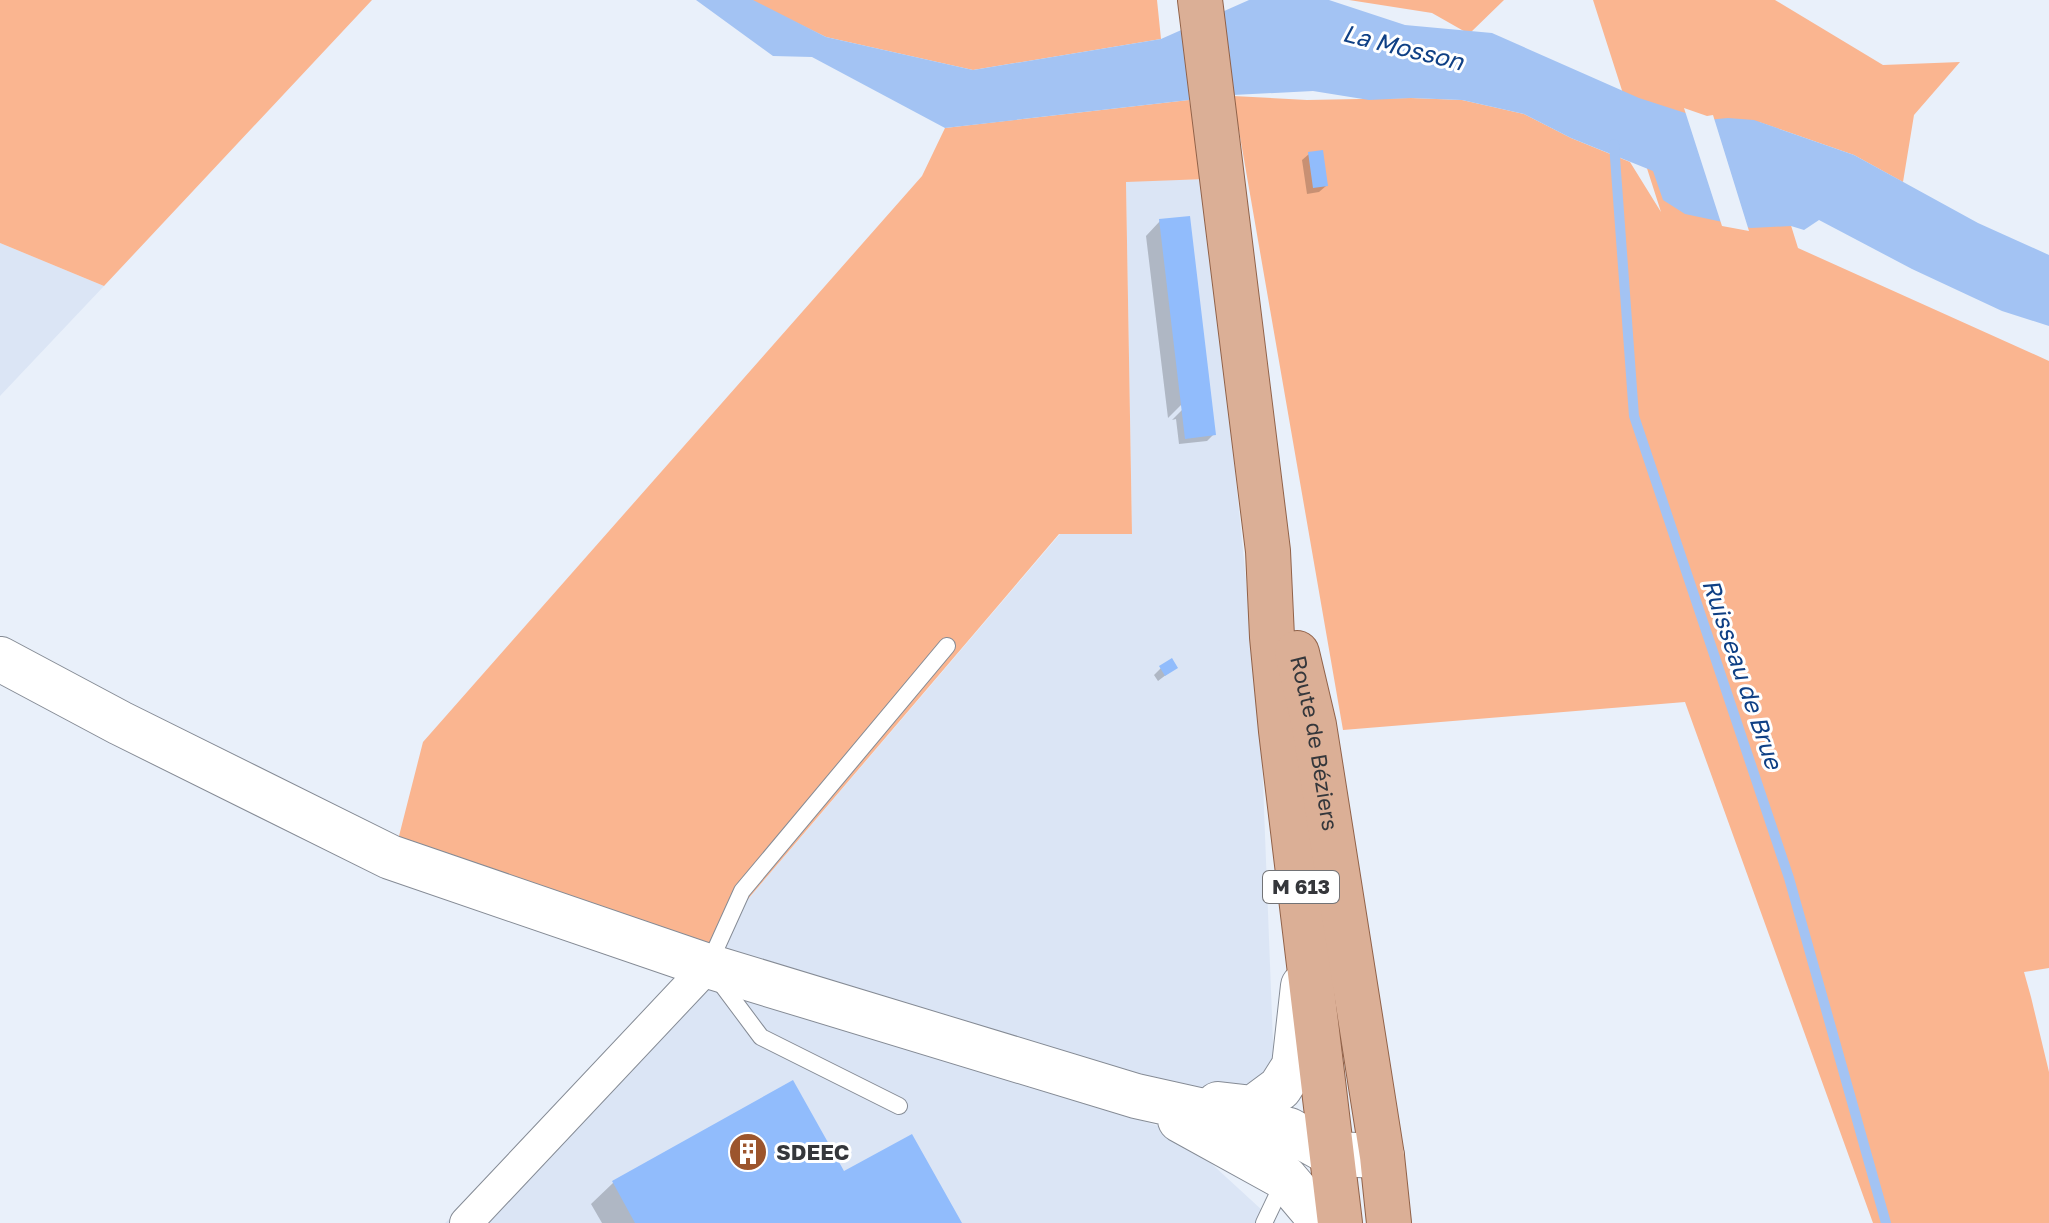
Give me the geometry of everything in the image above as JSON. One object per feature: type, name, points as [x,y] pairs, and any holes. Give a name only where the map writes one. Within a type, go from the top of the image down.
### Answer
[{"type":"main road","name":"Route de Béziers","points":[[1200,0],[1268,551],[1272,637],[1340,1223]]},
{"type":"main road","name":"Route de Béziers","points":[[1268,551],[1314,725],[1382,1156],[1389,1223]]},
{"type":"street","points":[[0,659],[120,723],[390,857],[708,966],[1136,1096],[1286,1131]]},
{"type":"street","points":[[1307,940],[1286,1131],[1323,1223]]},
{"type":"street","points":[[466,1223],[708,966]]},
{"type":"street","points":[[1136,1096],[1253,1108],[1286,1131],[1332,1154],[1382,1156]]},
{"type":"lane","points":[[899,1106],[761,1037],[708,966],[742,891],[947,646]]},
{"type":"lane","points":[[1264,1223],[1286,1131]]},
{"type":"shaded area","points":[[0,0],[372,0],[104,286],[0,243]]},
{"type":"shaded area","points":[[744,0],[1157,0],[1161,39],[973,70],[826,37]]},
{"type":"shaded area","points":[[1349,0],[1504,0],[1469,34],[1432,13]]},
{"type":"shaded area","points":[[1593,0],[1775,0],[1883,65],[1960,62],[1914,115],[1903,182],[1854,155],[1759,122],[1798,248],[2049,361],[2049,968],[2024,972],[2049,1072],[2049,1223],[1873,1223],[1685,702],[1343,730],[1233,96],[1307,100],[1462,100],[1524,114],[1571,138],[1630,162],[1661,212]]},
{"type":"shaded area","points":[[1189,100],[1206,179],[1126,182],[1132,534],[1059,534],[708,946],[398,840],[423,742],[922,176],[945,128]]},
{"type":"shaded area","points":[[1206,179],[1261,731],[1276,1120],[708,946],[1060,534],[1132,534],[1126,181]]},
{"type":"shaded area","points":[[0,243],[104,286],[0,396]]},
{"type":"shaded area","points":[[702,988],[797,1010],[1177,1132],[1276,1223],[445,1223]]},
{"type":"water","name":"La Mosson","points":[[696,0],[753,0],[826,37],[973,70],[1161,39],[1249,0],[1329,0],[1405,25],[1492,33],[1639,98],[1707,120],[1754,120],[1854,155],[1978,223],[2049,255],[2049,326],[2002,311],[1912,269],[1819,220],[1804,230],[1791,226],[1751,228],[1685,214],[1663,200],[1653,171],[1571,138],[1524,114],[1462,100],[1369,100],[1313,91],[1233,95],[945,128],[812,57],[773,56]]},
{"type":"pier","points":[[1684,108],[1713,115],[1749,231],[1722,226]]},
{"type":"building","points":[[1323,150],[1328,186],[1313,188],[1308,152]]},
{"type":"building","points":[[1190,216],[1216,435],[1185,439],[1159,219]]},
{"type":"building","points":[[1172,658],[1178,668],[1165,676],[1159,666]]},
{"type":"building","name":"SDEEC","points":[[793,1080],[844,1171],[912,1134],[962,1223],[635,1223],[612,1181]]},
{"type":"waterway","name":"Ruisseau de Brue","points":[[1614,144],[1634,416],[1789,878],[1886,1223]]},
{"type":"place","name":"SDEEC","points":[[748,1152]]}]
